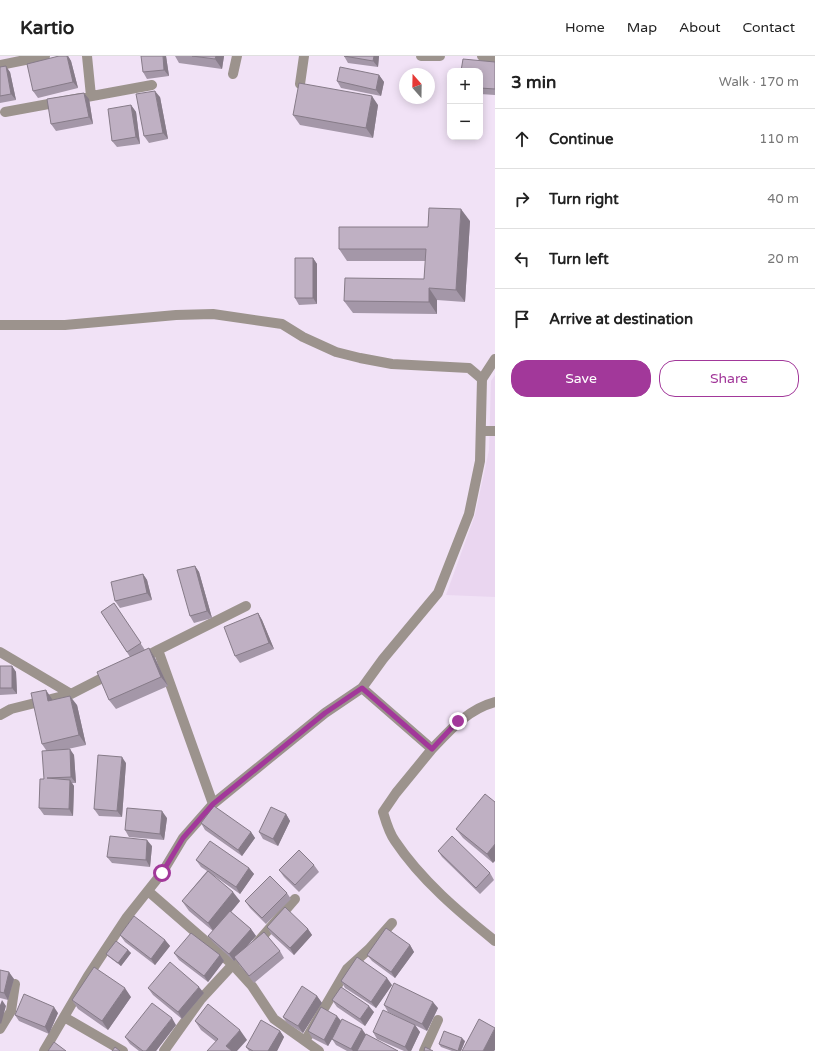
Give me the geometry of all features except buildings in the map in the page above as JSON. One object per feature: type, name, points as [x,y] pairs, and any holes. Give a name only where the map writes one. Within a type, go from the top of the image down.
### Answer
[{"type":"street","points":[[0,65],[45,56]]},
{"type":"street","points":[[87,56],[90,96]]},
{"type":"street","points":[[233,74],[237,56]]},
{"type":"street","points":[[300,84],[304,56]]},
{"type":"street","points":[[421,56],[440,56]]},
{"type":"street","points":[[482,56],[495,58]]},
{"type":"street","points":[[5,112],[152,85]]},
{"type":"street","points":[[0,325],[65,325],[176,315],[220,315],[282,324],[303,337],[336,352],[360,358],[392,364],[469,368],[482,379]]},
{"type":"street","points":[[44,1051],[127,917],[162,873],[183,838],[213,804],[325,713],[362,688],[383,659],[438,593],[469,514],[480,461],[482,379],[495,359]]},
{"type":"street","points":[[481,430],[495,431]]},
{"type":"street","points":[[0,715],[11,708],[71,694],[246,606]]},
{"type":"street","points":[[158,650],[213,804]]},
{"type":"street","points":[[0,652],[71,694]]},
{"type":"street","points":[[362,688],[432,749]]},
{"type":"street","points":[[495,702],[487,704],[458,721],[432,749],[396,793],[383,812],[394,840],[420,874],[468,920],[495,942]]},
{"type":"street","points":[[148,891],[232,964],[252,986],[274,1019],[319,1051]]},
{"type":"street","points":[[164,1051],[201,999],[232,964],[258,943],[295,899]]},
{"type":"street","points":[[305,1040],[347,970],[369,949],[392,923]]},
{"type":"street","points":[[0,1029],[11,1011],[15,984]]},
{"type":"street","points":[[64,1017],[123,1051]]},
{"type":"street","points":[[424,1051],[438,1020]]},
{"type":"shaded area","points":[[495,375],[495,597],[446,595],[475,515],[489,450],[491,381]]},
{"type":"route","points":[[162,873],[183,838],[213,804],[325,713],[362,688],[432,749],[458,721]]}]
